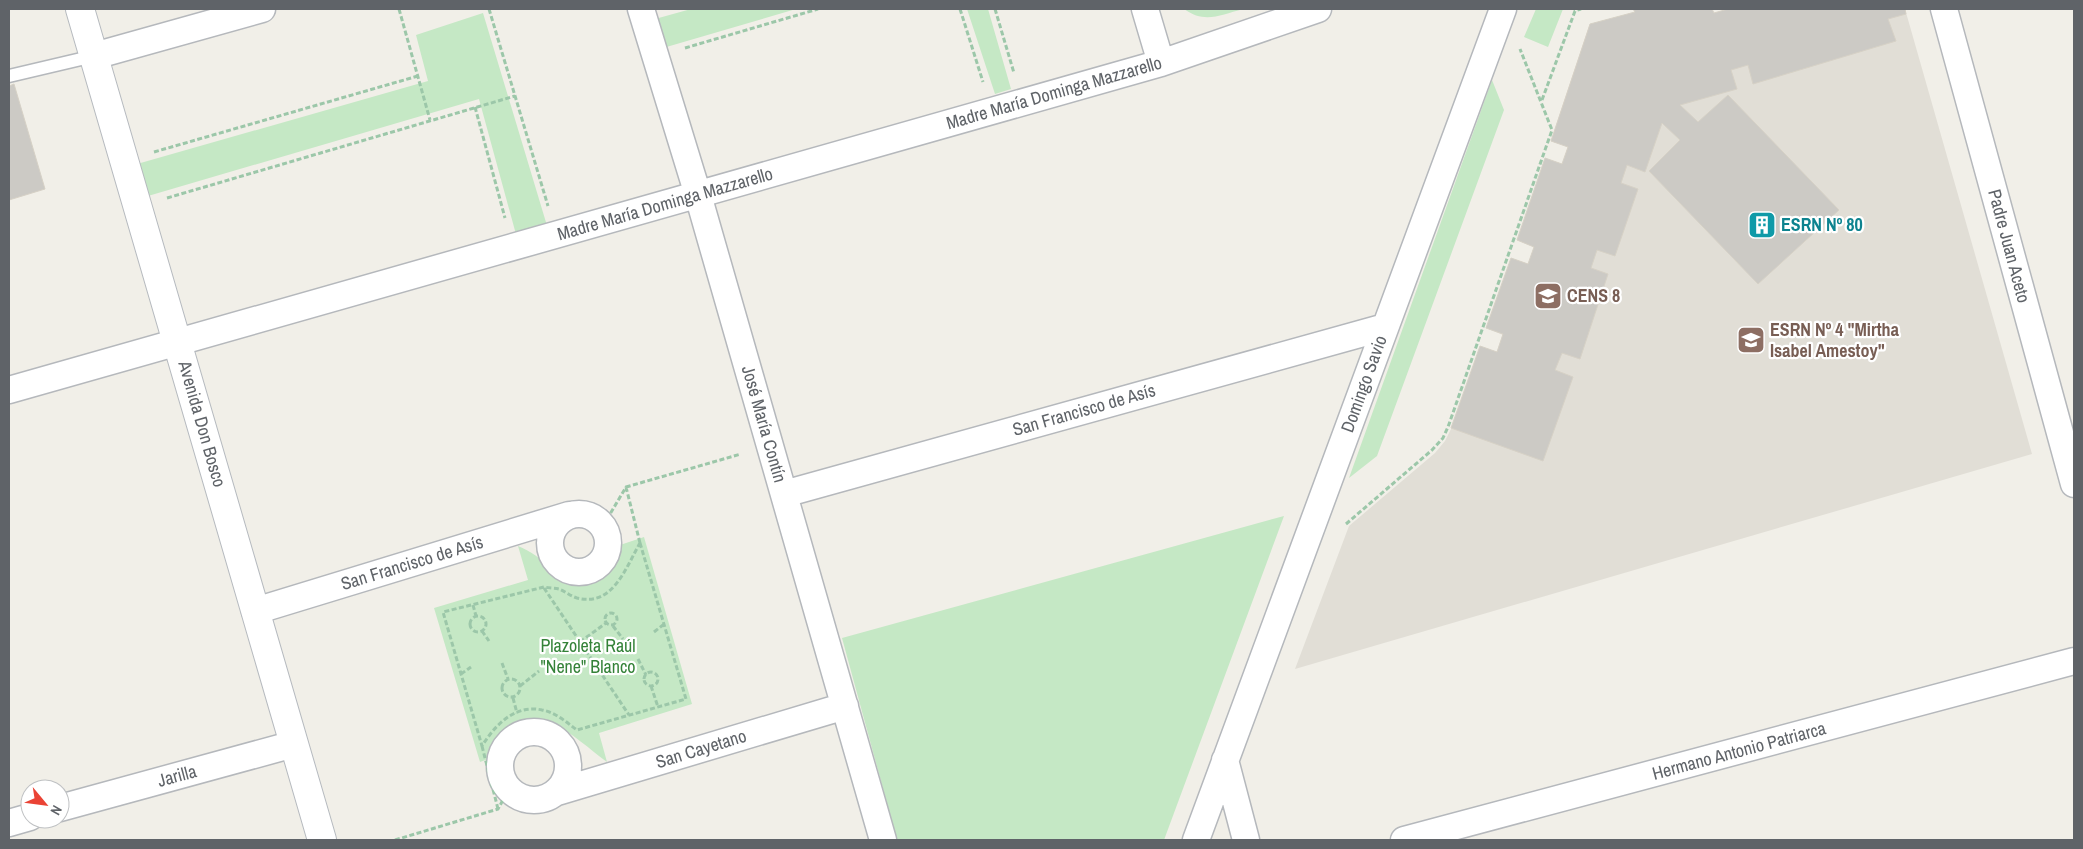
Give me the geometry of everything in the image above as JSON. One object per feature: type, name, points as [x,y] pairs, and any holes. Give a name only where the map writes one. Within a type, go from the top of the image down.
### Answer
[{"type":"main road","name":"Avenida Don Bosco","points":[[80,9],[322,840]]},
{"type":"street","points":[[94,56],[262,9]]},
{"type":"street","name":"José María Contín","points":[[641,9],[698,194],[883,840]]},
{"type":"street","points":[[1145,9],[1161,63]]},
{"type":"street","name":"Madre María Dominga Mazzarello","points":[[9,390],[1161,63],[1318,9]]},
{"type":"street","name":"Domingo Savio","points":[[1196,840],[1502,9]]},
{"type":"street","name":"Padre Juan Aceto","points":[[1944,9],[2074,484]]},
{"type":"street","name":"San Francisco de Asís","points":[[784,494],[1385,327]]},
{"type":"street","points":[[569,515],[561,519],[555,526],[550,535],[549,545],[556,563],[564,569],[584,572],[593,569],[601,563],[608,544],[603,526]]},
{"type":"street","name":"San Francisco de Asís","points":[[255,611],[569,515],[588,515],[596,519],[603,526]]},
{"type":"street","name":"Hermano Antonio Patriarca","points":[[1404,840],[2074,661]]},
{"type":"street","name":"San Cayetano","points":[[503,799],[517,796],[527,800],[538,800],[557,792],[845,706]]},
{"type":"street","points":[[503,799],[503,779],[500,768],[502,756],[507,746],[515,738],[526,733],[549,734],[565,750],[568,773],[557,792]]},
{"type":"street","name":"Jarilla","points":[[70,805],[294,744]]},
{"type":"street","points":[[1225,760],[1246,840]]},
{"type":"lane","points":[[9,76],[94,56]]},
{"type":"path","points":[[399,9],[430,120]]},
{"type":"path","points":[[489,9],[556,235]]},
{"type":"path","points":[[655,56],[818,9]]},
{"type":"path","points":[[960,9],[993,111]]},
{"type":"path","points":[[995,9],[1023,102]]},
{"type":"path","points":[[1542,101],[1575,11],[1582,9]]},
{"type":"path","points":[[1342,528],[1432,450],[1443,438],[1552,130],[1519,46]]},
{"type":"path","points":[[124,160],[418,76]]},
{"type":"path","points":[[138,206],[515,96]]},
{"type":"path","points":[[475,107],[513,248]]},
{"type":"path","points":[[603,526],[626,487],[770,446]]},
{"type":"path","points":[[482,746],[492,730],[504,719],[521,710],[542,710],[559,717],[576,730],[686,699],[663,625],[626,487]]},
{"type":"path","points":[[395,840],[503,799],[482,746],[443,612],[544,587],[559,589],[576,598],[595,600],[609,592],[618,583],[640,543]]},
{"type":"path","points":[[544,587],[629,715]]},
{"type":"path","points":[[473,605],[476,616]]},
{"type":"path","points":[[606,623],[606,615],[612,613],[618,619],[617,623],[613,626]]},
{"type":"path","points":[[476,616],[481,617],[485,622],[482,631],[474,631],[470,627],[471,619],[476,616]]},
{"type":"path","points":[[580,642],[606,623]]},
{"type":"path","points":[[606,623],[613,626],[623,638]]},
{"type":"path","points":[[654,632],[663,625]]},
{"type":"path","points":[[482,631],[489,641]]},
{"type":"path","points":[[638,659],[646,675],[644,681],[651,686],[658,707]]},
{"type":"path","points":[[502,663],[508,679]]},
{"type":"path","points":[[461,674],[471,667]]},
{"type":"path","points":[[512,698],[518,694],[520,686],[539,671]]},
{"type":"path","points":[[646,675],[652,673],[657,676],[655,684],[651,686]]},
{"type":"path","points":[[517,713],[512,698],[504,694],[501,689],[503,682],[508,679],[517,681],[520,686]]},
{"type":"shaded area","name":"ESRN Nº 4 \"Mirtha Isabel Amestoy\"","points":[[1633,9],[1712,9],[1714,13],[1728,9],[1905,9],[2032,454],[1295,669],[1349,526],[1435,453],[1445,441],[1451,429],[1480,346],[1497,352],[1503,335],[1486,328],[1511,258],[1528,264],[1534,247],[1517,240],[1545,158],[1562,164],[1568,147],[1551,141],[1590,24],[1635,12]]},
{"type":"green space","points":[[691,9],[796,9],[663,48],[655,19]]},
{"type":"green space","points":[[967,9],[988,9],[1011,89],[995,94]]},
{"type":"green space","points":[[1184,9],[1243,9],[1220,16],[1206,17],[1192,14]]},
{"type":"green space","points":[[1536,9],[1563,9],[1548,47],[1524,37]]},
{"type":"green space","points":[[483,13],[548,229],[517,238],[479,99],[148,196],[137,164],[428,81],[416,35]]},
{"type":"green space","points":[[1492,80],[1504,110],[1377,456],[1349,478]]},
{"type":"green space","points":[[1284,516],[1164,840],[897,840],[842,638]]},
{"type":"green space","name":"Plazoleta Raúl \"Nene\" Blanco","points":[[644,537],[692,704],[599,733],[607,762],[566,731],[552,724],[537,722],[521,725],[507,732],[496,746],[491,758],[480,762],[434,608],[528,580],[518,546],[540,558],[560,577],[570,580],[585,580],[598,575],[608,566],[617,546]]},
{"type":"building","name":"ESRN Nº 80","points":[[1633,9],[1712,9],[1714,13],[1728,9],[1905,9],[1906,14],[1888,19],[1896,41],[1753,84],[1748,65],[1731,70],[1737,89],[1680,105],[1698,122],[1728,95],[1839,210],[1758,284],[1649,171],[1680,140],[1662,123],[1645,172],[1627,165],[1621,183],[1638,189],[1615,256],[1597,250],[1591,268],[1608,274],[1580,359],[1562,353],[1555,370],[1573,377],[1543,461],[1451,428],[1480,346],[1497,352],[1503,334],[1486,328],[1511,258],[1528,264],[1534,247],[1517,240],[1545,158],[1562,164],[1568,147],[1551,141],[1590,24],[1635,12]]},
{"type":"building","points":[[14,84],[45,189],[9,200],[9,86]]},
{"type":"place","name":"ESRN Nº 80","points":[[1762,225]]},
{"type":"place","name":"CENS 8","points":[[1548,296]]},
{"type":"place","name":"ESRN Nº 4 \"Mirtha Isabel Amestoy\"","points":[[1751,340]]}]
